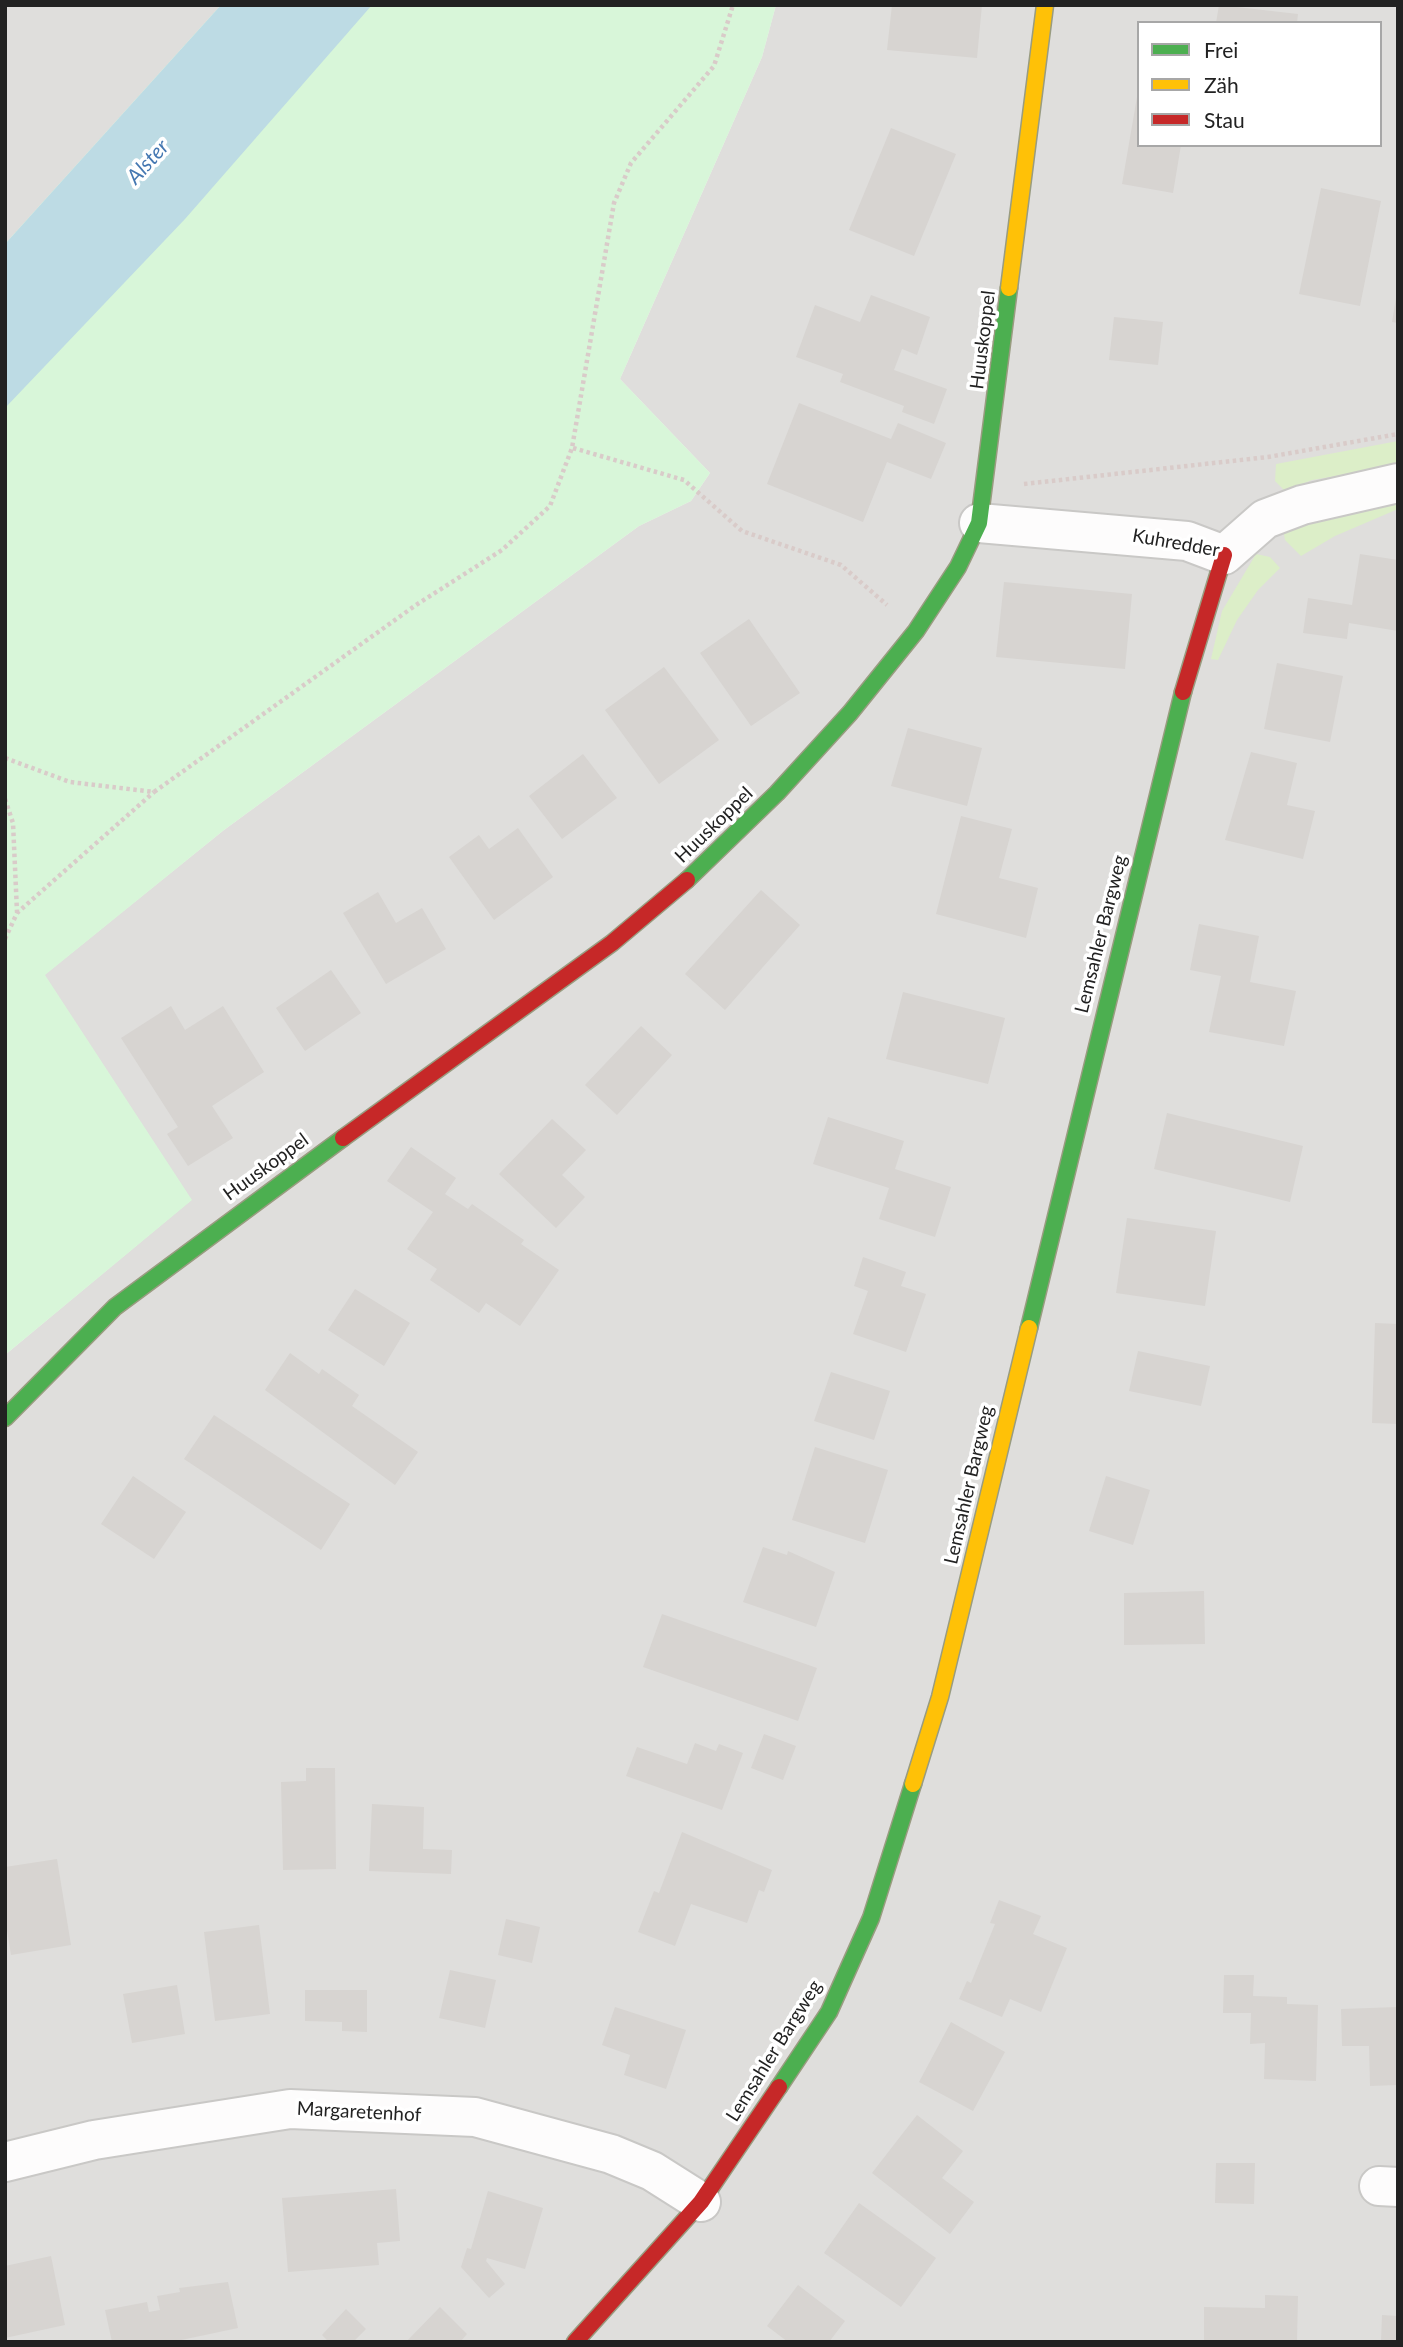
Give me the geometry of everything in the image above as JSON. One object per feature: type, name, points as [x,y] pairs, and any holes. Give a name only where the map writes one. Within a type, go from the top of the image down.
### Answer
[{"type":"street","name":"Huuskoppel","points":[[5,1418],[115,1307],[219,1227],[612,943],[706,864],[814,753],[916,631],[958,567],[982,506],[1045,5]]},
{"type":"street","name":"Kuhredder","points":[[982,506],[1187,541],[1224,555],[1265,519],[1302,505],[1398,483]]},
{"type":"street","name":"Lemsahler Bargweg","points":[[575,2342],[701,2202],[829,2012],[871,1918],[940,1697],[1173,731],[1224,555]]},
{"type":"street","name":"Margaretenhof","points":[[5,2162],[94,2140],[290,2109],[475,2117],[611,2154],[652,2171],[701,2202]]},
{"type":"path","points":[[5,939],[17,913],[154,792],[416,605],[502,550],[550,506],[572,448],[614,203],[631,163],[714,66],[733,5]]},
{"type":"path","points":[[982,506],[1398,434]]},
{"type":"path","points":[[572,448],[684,480],[741,531],[841,565],[916,631]]},
{"type":"path","points":[[5,758],[70,782],[154,792]]},
{"type":"path","points":[[5,799],[13,823],[17,913]]},
{"type":"shaded area","points":[[5,5],[221,5],[5,244]]},
{"type":"shaded area","points":[[776,5],[1398,5],[1398,2342],[5,2342],[5,1355],[191,1200],[44,975],[224,830],[639,526],[691,501],[710,473],[620,379],[762,57]]},
{"type":"green space","points":[[221,5],[776,5],[762,57],[620,379],[710,473],[691,501],[639,526],[224,830],[45,975],[192,1200],[5,1355],[5,244]]},
{"type":"green space","points":[[1398,441],[1398,466],[1312,480],[1285,491],[1275,481],[1276,464]]},
{"type":"green space","points":[[1398,499],[1398,509],[1335,536],[1301,556],[1285,540],[1283,529]]},
{"type":"green space","points":[[1256,554],[1270,557],[1280,568],[1258,590],[1237,620],[1218,660],[1211,659],[1222,611]]},
{"type":"water","name":"Alster","points":[[221,5],[372,5],[185,219],[5,408],[5,244]]},
{"type":"building","points":[[892,5],[982,5],[977,58],[887,50]]},
{"type":"building","points":[[1219,5],[1298,14],[1297,21],[1216,21]]},
{"type":"building","points":[[1137,97],[1137,147],[1181,147],[1173,193],[1122,184]]},
{"type":"building","points":[[891,128],[956,154],[914,256],[849,230]]},
{"type":"building","points":[[1321,188],[1381,201],[1360,306],[1299,294]]},
{"type":"building","points":[[871,295],[930,317],[917,355],[902,349],[894,370],[947,389],[934,424],[902,412],[904,406],[840,382],[843,374],[796,357],[815,305],[860,322]]},
{"type":"building","points":[[1398,298],[1398,323],[1392,322]]},
{"type":"building","points":[[1114,317],[1163,322],[1158,365],[1109,360]]},
{"type":"building","points":[[799,403],[891,439],[898,423],[946,443],[931,479],[887,462],[863,522],[767,484]]},
{"type":"building","points":[[1360,554],[1398,560],[1398,631],[1349,623],[1347,639],[1303,633],[1308,598],[1352,605]]},
{"type":"building","points":[[1004,582],[1132,594],[1125,669],[996,657]]},
{"type":"building","points":[[749,619],[800,693],[751,726],[700,653]]},
{"type":"building","points":[[1277,663],[1343,676],[1330,742],[1264,729]]},
{"type":"building","points":[[664,667],[719,740],[659,784],[605,710]]},
{"type":"building","points":[[908,728],[982,748],[967,806],[891,786]]},
{"type":"building","points":[[1251,752],[1297,763],[1287,805],[1315,811],[1303,859],[1225,840]]},
{"type":"building","points":[[583,754],[617,798],[562,839],[529,796]]},
{"type":"building","points":[[961,816],[1012,829],[999,878],[1038,888],[1026,938],[936,914]]},
{"type":"building","points":[[518,828],[553,877],[494,920],[449,857],[479,835],[489,849]]},
{"type":"building","points":[[761,890],[800,925],[725,1010],[685,974]]},
{"type":"building","points":[[378,892],[396,923],[422,908],[446,949],[386,984],[343,913]]},
{"type":"building","points":[[1199,924],[1259,936],[1250,982],[1296,991],[1284,1046],[1209,1032],[1221,976],[1190,970]]},
{"type":"building","points":[[331,970],[361,1013],[305,1051],[276,1008]]},
{"type":"building","points":[[903,992],[1005,1018],[988,1084],[886,1059]]},
{"type":"building","points":[[171,1006],[185,1030],[223,1006],[264,1072],[212,1106],[233,1138],[188,1166],[167,1134],[178,1127],[121,1038]]},
{"type":"building","points":[[641,1026],[672,1055],[617,1115],[585,1085]]},
{"type":"building","points":[[1167,1113],[1303,1146],[1290,1202],[1154,1169]]},
{"type":"building","points":[[828,1117],[904,1141],[895,1169],[951,1187],[935,1237],[879,1219],[889,1188],[813,1164]]},
{"type":"building","points":[[552,1119],[586,1150],[562,1175],[585,1197],[556,1228],[499,1174]]},
{"type":"building","points":[[411,1147],[456,1178],[445,1194],[468,1209],[472,1204],[524,1240],[521,1244],[559,1270],[520,1326],[486,1303],[479,1313],[430,1280],[437,1269],[407,1249],[433,1212],[387,1181]]},
{"type":"building","points":[[1127,1218],[1216,1231],[1205,1306],[1116,1293]]},
{"type":"building","points":[[863,1257],[906,1272],[901,1286],[926,1294],[906,1352],[853,1334],[868,1291],[854,1286]]},
{"type":"building","points":[[355,1289],[410,1323],[384,1366],[328,1330]]},
{"type":"building","points":[[1375,1323],[1398,1324],[1398,1424],[1372,1423]]},
{"type":"building","points":[[1138,1351],[1210,1366],[1201,1406],[1129,1391]]},
{"type":"building","points":[[290,1353],[319,1374],[322,1369],[359,1395],[352,1406],[418,1452],[395,1485],[265,1390]]},
{"type":"building","points":[[831,1372],[890,1391],[874,1440],[814,1421]]},
{"type":"building","points":[[214,1415],[350,1504],[321,1550],[184,1459]]},
{"type":"building","points":[[815,1447],[888,1470],[865,1543],[792,1520]]},
{"type":"building","points":[[133,1476],[186,1512],[154,1559],[101,1524]]},
{"type":"building","points":[[1106,1476],[1150,1490],[1133,1545],[1089,1531]]},
{"type":"building","points":[[763,1547],[787,1555],[788,1551],[835,1572],[816,1627],[743,1602]]},
{"type":"building","points":[[1204,1591],[1205,1644],[1124,1645],[1124,1593]]},
{"type":"building","points":[[662,1614],[817,1668],[798,1721],[643,1667]]},
{"type":"building","points":[[764,1734],[796,1746],[783,1780],[751,1768]]},
{"type":"building","points":[[695,1743],[716,1751],[719,1744],[743,1753],[722,1810],[626,1776],[637,1747],[687,1764]]},
{"type":"building","points":[[306,1768],[335,1768],[336,1869],[283,1870],[281,1782],[306,1781]]},
{"type":"building","points":[[372,1804],[424,1807],[423,1849],[452,1850],[451,1874],[369,1871]]},
{"type":"building","points":[[682,1832],[772,1870],[764,1892],[759,1890],[747,1923],[691,1904],[675,1946],[638,1932],[654,1891],[659,1893]]},
{"type":"building","points":[[57,1859],[71,1945],[11,1955],[5,1918],[5,1867]]},
{"type":"building","points":[[999,1900],[1041,1916],[1033,1934],[1067,1948],[1041,2012],[1010,1999],[1002,2017],[959,1999],[967,1981],[971,1983],[995,1924],[990,1923]]},
{"type":"building","points":[[506,1919],[540,1927],[532,1963],[498,1955]]},
{"type":"building","points":[[259,1925],[270,2014],[215,2021],[204,1932]]},
{"type":"building","points":[[450,1970],[496,1980],[485,2028],[439,2018]]},
{"type":"building","points":[[1224,1975],[1254,1975],[1253,1996],[1287,1997],[1287,2004],[1318,2005],[1316,2081],[1264,2079],[1265,2043],[1250,2044],[1251,2013],[1223,2013]]},
{"type":"building","points":[[177,1985],[185,2034],[132,2043],[123,1994]]},
{"type":"building","points":[[305,1990],[367,1990],[367,2032],[342,2031],[342,2022],[305,2021]]},
{"type":"building","points":[[615,2007],[686,2030],[666,2089],[624,2075],[630,2055],[602,2045]]},
{"type":"building","points":[[1398,2007],[1398,2085],[1370,2086],[1369,2046],[1342,2046],[1341,2009]]},
{"type":"building","points":[[951,2022],[1005,2052],[973,2111],[919,2082]]},
{"type":"building","points":[[917,2115],[963,2151],[942,2178],[974,2202],[950,2234],[872,2173]]},
{"type":"building","points":[[1216,2163],[1255,2163],[1254,2204],[1215,2203]]},
{"type":"building","points":[[396,2189],[400,2241],[377,2243],[379,2265],[288,2272],[282,2198]]},
{"type":"building","points":[[488,2191],[543,2208],[525,2269],[487,2258],[486,2261],[505,2284],[489,2298],[461,2267],[467,2248],[471,2249]]},
{"type":"building","points":[[859,2203],[936,2258],[901,2307],[824,2253]]},
{"type":"building","points":[[51,2256],[65,2325],[5,2338],[5,2266]]},
{"type":"building","points":[[228,2282],[238,2328],[172,2342],[112,2342],[105,2310],[147,2302],[149,2312],[160,2310],[157,2296],[180,2292],[179,2288]]},
{"type":"building","points":[[798,2285],[845,2321],[829,2342],[788,2342],[767,2326]]},
{"type":"building","points":[[1265,2295],[1298,2296],[1297,2342],[1204,2342],[1204,2307],[1265,2308]]},
{"type":"building","points":[[440,2307],[467,2334],[460,2342],[406,2342]]},
{"type":"building","points":[[346,2309],[366,2329],[353,2342],[329,2342],[322,2335]]},
{"type":"building","points":[[1382,2315],[1398,2316],[1398,2342],[1381,2342]]},
{"type":"traffic: fast","points":[[687,880],[777,793],[850,713],[916,631],[958,567],[979,523],[1009,288]]},
{"type":"traffic: fast","points":[[1029,1328],[1183,692]]},
{"type":"traffic: fast","points":[[5,1418],[115,1307],[343,1138]]},
{"type":"traffic: fast","points":[[779,2087],[829,2012],[871,1918],[913,1784]]},
{"type":"traffic: slow","points":[[1009,288],[1045,5]]},
{"type":"traffic: slow","points":[[913,1784],[940,1697],[1029,1328]]},
{"type":"traffic: jam","points":[[1183,692],[1224,555]]},
{"type":"traffic: jam","points":[[343,1138],[612,943],[687,880]]},
{"type":"traffic: jam","points":[[575,2342],[701,2202],[779,2087]]}]
